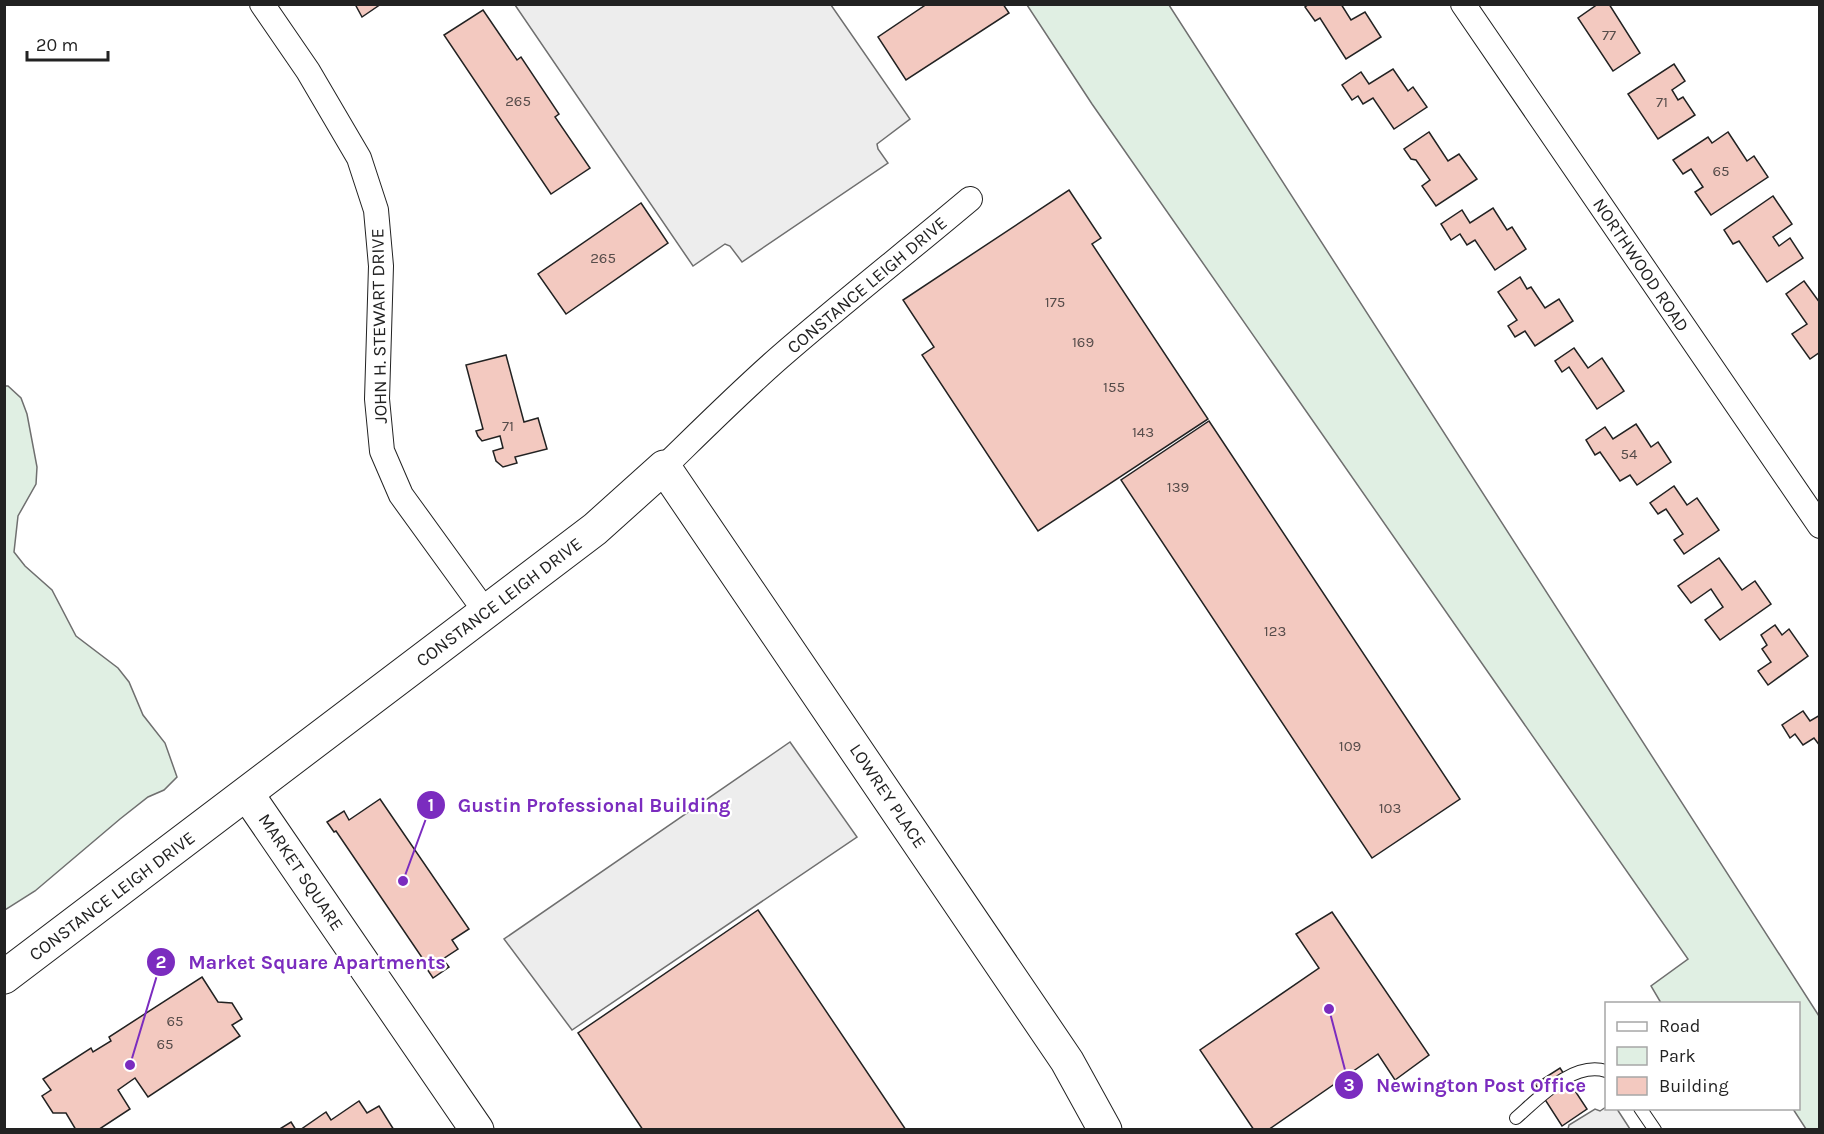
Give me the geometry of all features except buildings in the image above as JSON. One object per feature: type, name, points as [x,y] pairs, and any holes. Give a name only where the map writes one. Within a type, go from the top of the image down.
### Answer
[{"type":"street","name":"JOHN H. STEWART DRIVE","points":[[262,4],[308,71],[359,158],[376,210],[381,266],[377,399],[382,451],[401,495],[484,612]]},
{"type":"street","name":"NORTHWOOD ROAD","points":[[1463,4],[1820,526]]},
{"type":"street","name":"CONSTANCE LEIGH DRIVE","points":[[4,977],[595,529],[779,358],[970,199]]},
{"type":"street","name":"LOWREY PLACE","points":[[664,467],[1067,1061],[1105,1130]]},
{"type":"street","name":"MARKET SQUARE","points":[[247,794],[477,1130]]},
{"type":"lane","points":[[1516,1118],[1543,1094],[1568,1077],[1585,1070],[1605,1071]]},
{"type":"lane","points":[[1641,1110],[1655,1130]]},
{"type":"green space","points":[[1027,5],[1169,5],[1819,1016],[1819,1129],[1806,1129],[1794,1110],[1800,1110],[1800,1002],[1660,1002],[1651,986],[1688,959],[1092,104]]},
{"type":"green space","points":[[5,386],[21,398],[27,414],[37,467],[36,484],[18,516],[14,552],[25,566],[52,590],[76,636],[118,668],[129,682],[143,715],[165,743],[177,777],[164,790],[148,797],[120,819],[35,891],[5,910]]},
{"type":"shaded area","points":[[515,5],[831,5],[910,119],[877,144],[888,163],[742,262],[730,246],[725,244],[693,266]]},
{"type":"shaded area","points":[[790,742],[857,837],[572,1030],[504,939]]},
{"type":"shaded area","points":[[1605,1108],[1605,1110],[1618,1110],[1630,1129],[1568,1129],[1569,1125],[1595,1109],[1600,1111]]},
{"type":"place","name":"Gustin Professional Building","points":[[403,881]]},
{"type":"place","name":"Newington Post Office","points":[[1329,1009]]},
{"type":"place","name":"Market Square Apartments","points":[[130,1065]]}]
